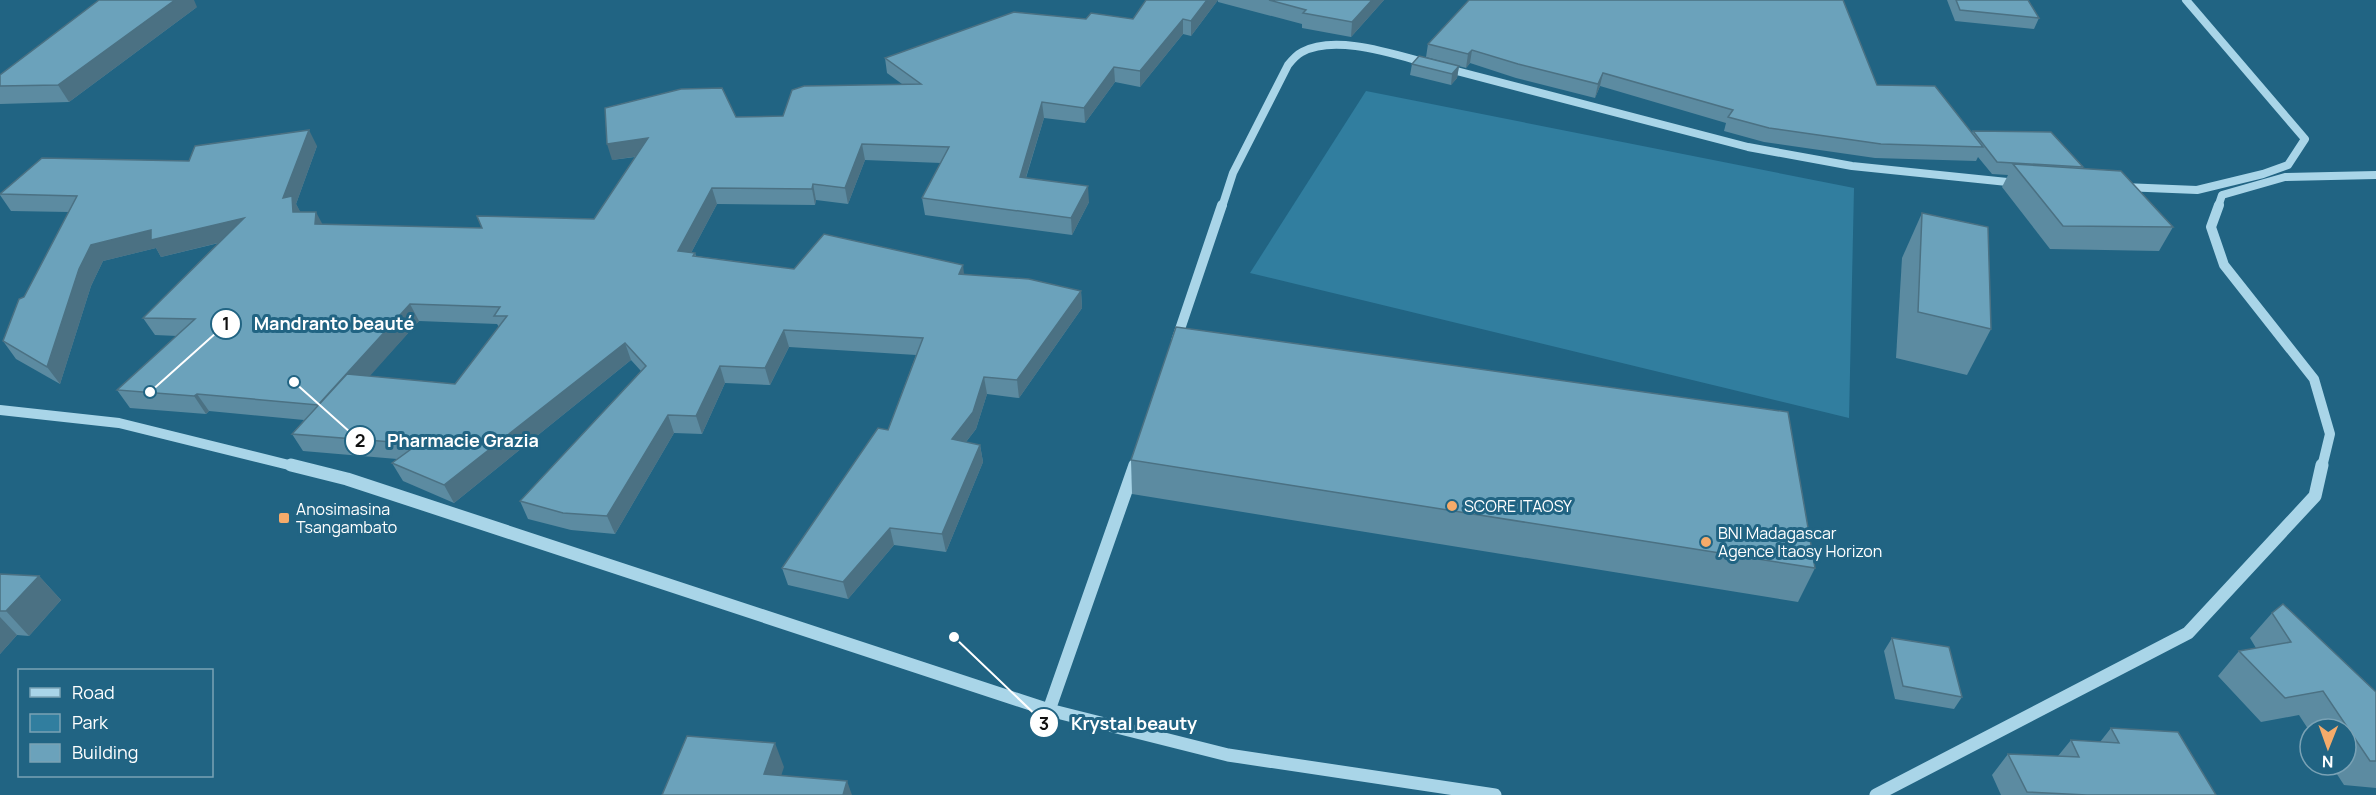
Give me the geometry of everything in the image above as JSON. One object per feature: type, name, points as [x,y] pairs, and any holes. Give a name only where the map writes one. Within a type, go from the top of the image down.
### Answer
[{"type":"street","points":[[2115,187],[2197,190],[2264,174],[2288,165],[2305,139],[2186,0]]},
{"type":"street","points":[[1173,352],[1233,173],[1288,65],[1302,52],[1323,46],[1366,48],[1748,147],[1852,166],[2032,184]]},
{"type":"street","points":[[1876,795],[2188,633],[2315,496],[2330,434],[2314,379],[2224,265],[2211,227],[2222,195],[2285,177],[2376,175]]},
{"type":"street","points":[[0,410],[119,423],[347,479],[1049,710],[1228,755],[1495,795]]},
{"type":"street","points":[[1049,710],[1139,453]]},
{"type":"green space","points":[[1366,91],[1854,188],[1849,418],[1250,273]]},
{"type":"building","points":[[99,0],[175,0],[58,85],[0,86],[0,75]]},
{"type":"building","points":[[1146,0],[1207,0],[1191,21],[1183,19],[1140,71],[1114,67],[1084,108],[1042,102],[1020,177],[1088,186],[1071,218],[922,198],[949,147],[862,144],[845,188],[813,184],[812,189],[712,188],[678,251],[695,253],[693,256],[794,269],[824,234],[963,265],[959,274],[1029,279],[1081,291],[1017,380],[984,377],[973,412],[952,439],[980,445],[942,534],[890,528],[843,582],[782,568],[878,428],[888,430],[923,338],[784,330],[765,368],[720,366],[696,416],[668,415],[607,516],[563,513],[520,501],[646,366],[625,343],[444,485],[392,463],[418,444],[292,434],[347,374],[455,384],[507,316],[494,316],[500,307],[410,304],[318,405],[197,394],[194,396],[117,390],[195,319],[143,318],[244,218],[151,240],[151,230],[91,245],[79,269],[47,367],[3,341],[19,299],[24,297],[77,196],[0,194],[42,158],[189,161],[195,146],[309,130],[283,198],[292,196],[293,212],[316,212],[315,224],[482,228],[477,216],[594,219],[648,138],[607,144],[605,108],[681,89],[722,88],[736,117],[783,116],[792,90],[804,86],[921,84],[885,58],[1014,12],[1086,19],[1091,13],[1133,19]]},
{"type":"building","points":[[1269,0],[1372,0],[1352,22],[1303,13],[1306,10]]},
{"type":"building","points":[[1469,0],[1843,0],[1877,85],[1935,86],[1983,147],[1881,144],[1769,128],[1728,117],[1733,110],[1603,73],[1598,84],[1472,50],[1468,54],[1428,44]]},
{"type":"building","points":[[1956,0],[2028,0],[2039,18],[1960,10]]},
{"type":"building","points":[[1419,56],[1459,66],[1452,74],[1412,64]]},
{"type":"building","points":[[1973,131],[2051,132],[2083,167],[1997,162]]},
{"type":"building","points":[[2013,164],[2121,171],[2173,227],[2063,226]]},
{"type":"building","points":[[1922,213],[1988,227],[1991,329],[1918,312]]},
{"type":"building","points":[[1176,327],[1788,412],[1815,568],[1131,460]]},
{"type":"building","points":[[0,574],[39,576],[6,611],[0,611]]},
{"type":"building","points":[[2283,604],[2376,692],[2376,761],[2370,761],[2358,743],[2358,717],[2340,717],[2323,691],[2285,698],[2239,651],[2291,642],[2272,613]]},
{"type":"building","points":[[1892,638],[1949,647],[1962,697],[1903,686]]},
{"type":"building","points":[[2111,728],[2178,732],[2216,795],[2087,795],[2027,792],[2008,754],[2079,757],[2071,740],[2119,743]]},
{"type":"building","points":[[687,736],[775,743],[764,774],[847,781],[843,795],[662,795]]},
{"type":"place","name":"Pharmacie Grazia","points":[[294,382]]},
{"type":"place","name":"Mandranto beauté","points":[[150,392]]},
{"type":"place","name":"SCORE ITAOSY","points":[[1452,506]]},
{"type":"place","name":"Anosimasina Tsangambato","points":[[284,518]]},
{"type":"place","name":"BNI Madagascar Agence Itaosy Horizon","points":[[1706,542]]},
{"type":"place","name":"Krystal beauty","points":[[954,637]]}]
